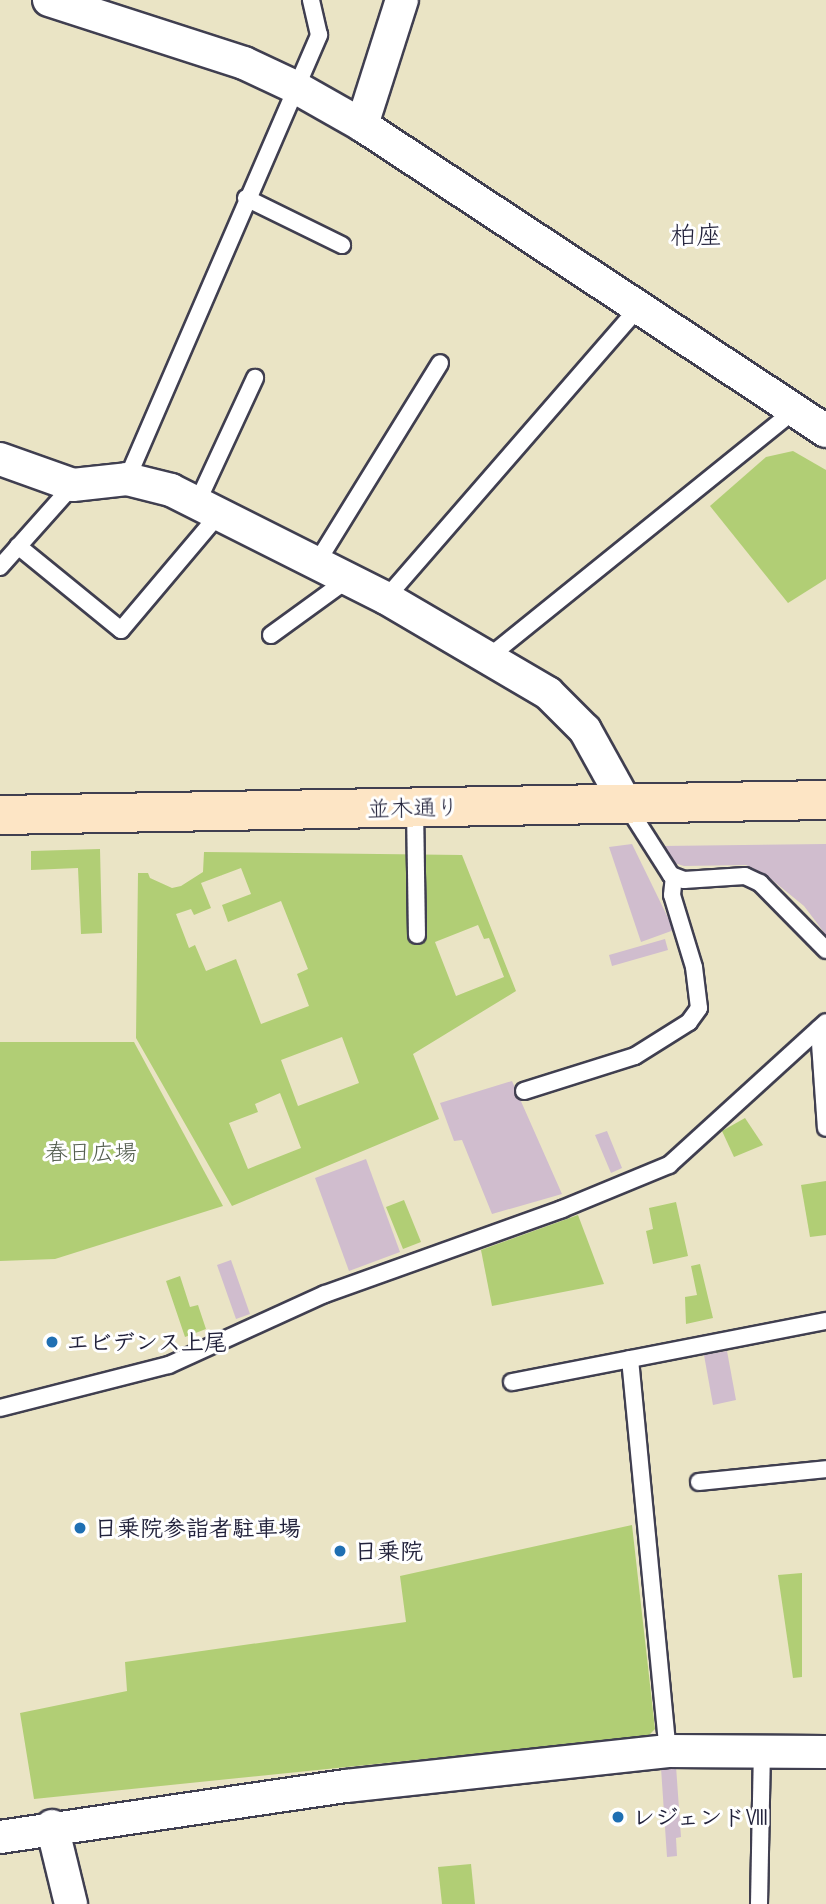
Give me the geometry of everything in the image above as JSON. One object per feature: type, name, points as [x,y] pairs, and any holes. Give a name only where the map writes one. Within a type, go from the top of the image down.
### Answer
[{"type":"street","points":[[49,0],[244,63],[295,87],[362,125],[826,432]]},
{"type":"street","points":[[362,125],[401,0]]},
{"type":"street","points":[[0,459],[73,485],[127,479],[170,489],[386,598],[490,656],[548,693],[585,730],[626,804]]},
{"type":"street","name":"並木通り","points":[[0,815],[826,800]]},
{"type":"street","points":[[0,1837],[52,1826],[346,1786],[668,1751],[826,1752]]},
{"type":"street","points":[[52,1826],[71,1904]]},
{"type":"lane","points":[[127,479],[246,198],[319,36],[311,0]]},
{"type":"lane","points":[[246,198],[342,246]]},
{"type":"lane","points":[[386,598],[637,309]]},
{"type":"lane","points":[[316,564],[440,363]]},
{"type":"lane","points":[[18,546],[121,630],[208,508],[255,378]]},
{"type":"lane","points":[[490,656],[794,411]]},
{"type":"lane","points":[[0,567],[73,485]]},
{"type":"lane","points":[[271,635],[348,579]]},
{"type":"lane","points":[[524,1091],[635,1056],[689,1022],[699,1008],[694,967],[672,895],[674,877],[651,849],[626,804]]},
{"type":"lane","points":[[415,808],[417,934]]},
{"type":"lane","points":[[674,877],[753,880],[826,950]]},
{"type":"lane","points":[[822,1025],[826,1128]]},
{"type":"lane","points":[[0,1408],[169,1366],[325,1294],[562,1209],[668,1165],[822,1025]]},
{"type":"lane","points":[[512,1382],[826,1321]]},
{"type":"lane","points":[[630,1359],[668,1751]]},
{"type":"lane","points":[[699,1482],[826,1469]]},
{"type":"lane","points":[[759,1904],[762,1751]]},
{"type":"shaded area","points":[[632,844],[674,930],[641,942],[609,847]]},
{"type":"shaded area","points":[[826,844],[826,935],[804,906],[766,875],[746,865],[684,866],[671,862],[662,846]]},
{"type":"shaded area","points":[[665,939],[668,950],[612,966],[609,955]]},
{"type":"shaded area","points":[[512,1081],[562,1194],[492,1214],[462,1140],[454,1141],[440,1103]]},
{"type":"shaded area","points":[[607,1131],[622,1168],[611,1173],[595,1135]]},
{"type":"shaded area","points":[[366,1159],[400,1252],[349,1271],[315,1178]]},
{"type":"shaded area","points":[[231,1260],[250,1314],[236,1319],[217,1265]]},
{"type":"shaded area","points":[[727,1351],[736,1400],[713,1405],[704,1355]]},
{"type":"shaded area","points":[[676,1766],[681,1837],[676,1838],[677,1856],[667,1857],[661,1768]]},
{"type":"green space","points":[[793,451],[826,470],[826,579],[788,603],[710,506],[766,457]]},
{"type":"green space","points":[[100,849],[102,933],[81,934],[78,868],[31,870],[31,851]]},
{"type":"green space","points":[[204,852],[462,855],[516,991],[413,1054],[439,1119],[232,1206],[136,1038],[138,873],[148,873],[150,878],[172,888],[181,886],[203,872]],"holes":[[[241,868],[251,894],[222,905],[228,922],[281,901],[308,969],[297,974],[309,1006],[261,1024],[236,959],[206,971],[195,945],[189,948],[176,914],[191,909],[194,915],[211,908],[201,883]],[[478,925],[484,939],[489,938],[504,977],[456,996],[435,942]],[[342,1037],[359,1083],[298,1106],[281,1060]],[[280,1093],[301,1148],[248,1169],[229,1123],[258,1112],[255,1104]]]},
{"type":"green space","name":"春日広場","points":[[0,1042],[134,1042],[223,1206],[55,1259],[0,1261]]},
{"type":"green space","points":[[745,1118],[763,1145],[734,1157],[722,1131]]},
{"type":"green space","points":[[826,1181],[826,1235],[810,1237],[801,1185]]},
{"type":"green space","points":[[404,1200],[421,1242],[403,1249],[386,1207]]},
{"type":"green space","points":[[676,1202],[688,1256],[653,1264],[646,1231],[653,1229],[649,1208]]},
{"type":"green space","points":[[578,1215],[604,1284],[492,1306],[481,1250]]},
{"type":"green space","points":[[700,1264],[713,1318],[686,1324],[685,1297],[697,1295],[691,1266]]},
{"type":"green space","points":[[180,1276],[190,1307],[198,1305],[206,1329],[185,1337],[166,1281]]},
{"type":"green space","points":[[632,1525],[655,1729],[648,1736],[34,1799],[20,1713],[127,1691],[125,1662],[406,1622],[400,1576]]},
{"type":"green space","points":[[802,1573],[802,1677],[793,1678],[778,1575]]},
{"type":"green space","points":[[471,1864],[475,1904],[442,1904],[438,1867]]},
{"type":"place","name":"エビデンス上尾","points":[[52,1342]]},
{"type":"place","name":"日乗院参詣者駐車場","points":[[80,1528]]},
{"type":"place","name":"日乗院","points":[[340,1551]]},
{"type":"place","name":"レジェンドⅧ","points":[[618,1817]]},
{"type":"district","name":"柏座","points":[[696,236]]}]
